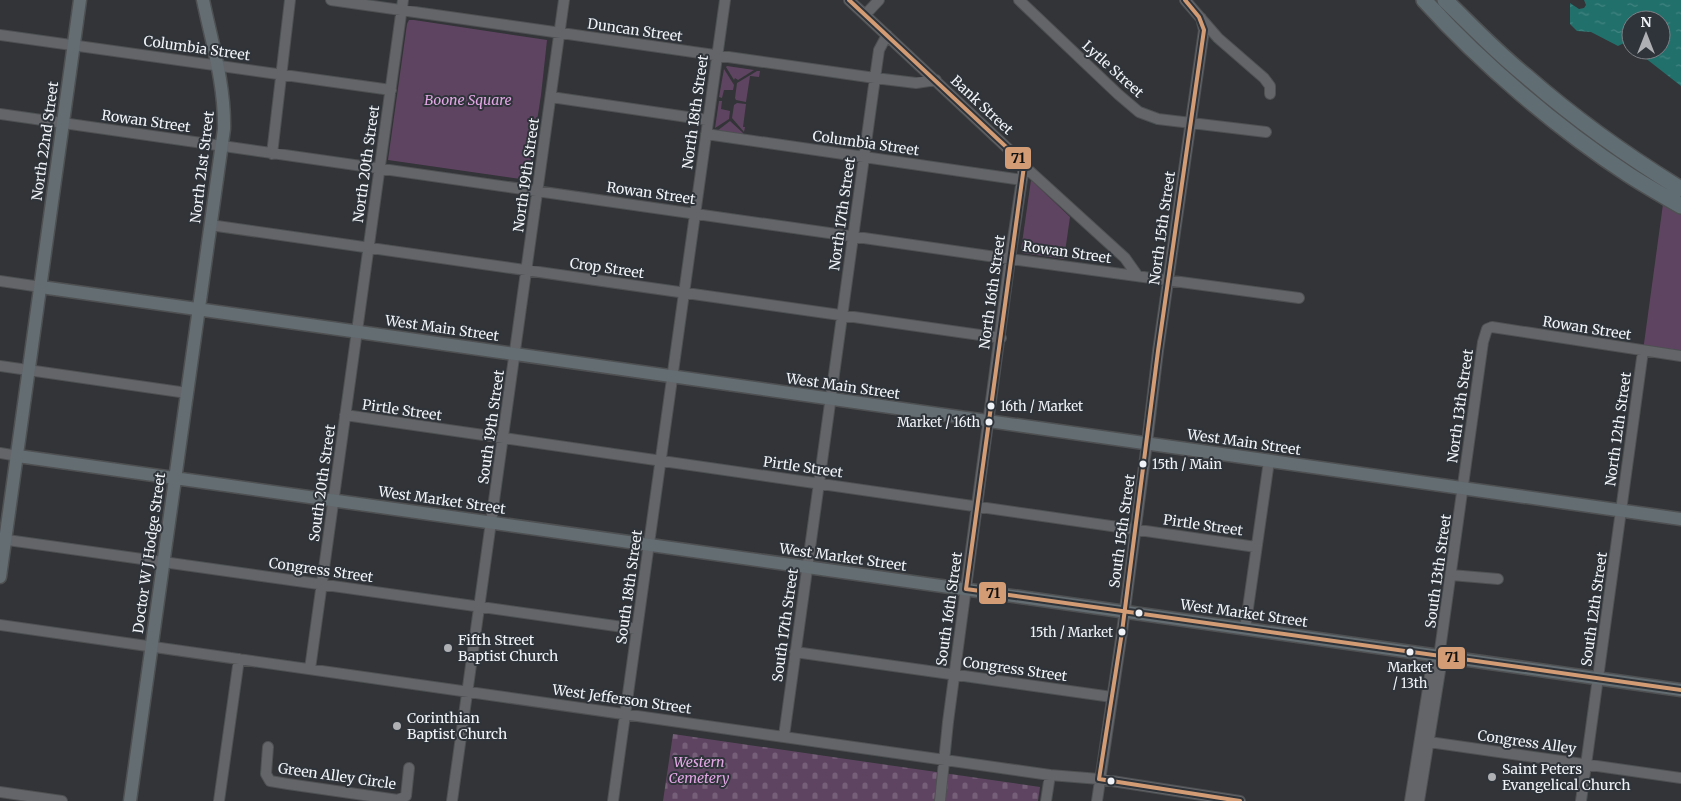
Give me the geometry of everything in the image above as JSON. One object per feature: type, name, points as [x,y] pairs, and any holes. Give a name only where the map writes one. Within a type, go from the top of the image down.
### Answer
[{"type":"highway","points":[[1424,0],[1483,59],[1565,129],[1628,175],[1681,206]]},
{"type":"highway","points":[[1445,0],[1524,76],[1576,117],[1649,169],[1681,189]]},
{"type":"main road","name":"North 22nd Street","points":[[0,577],[3,539],[18,456],[80,0]]},
{"type":"main road","name":"North 21st Street","points":[[198,308],[222,146],[225,106],[203,0]]},
{"type":"main road","name":"West Main Street","points":[[41,287],[1681,519]]},
{"type":"main road","name":"Doctor W J Hodge Street","points":[[130,801],[198,308]]},
{"type":"main road","name":"West Market Street","points":[[18,456],[1681,690]]},
{"type":"street","points":[[272,154],[290,0]]},
{"type":"street","name":"Duncan Street","points":[[331,0],[402,5],[560,33],[875,78],[916,83],[936,80]]},
{"type":"street","name":"North 19th Street","points":[[515,354],[564,0]]},
{"type":"street","name":"North 18th Street","points":[[673,376],[725,0]]},
{"type":"street","name":"Bank Street","points":[[849,0],[936,80],[1017,157],[1024,166],[1125,258],[1137,275]]},
{"type":"street","points":[[865,15],[879,0]]},
{"type":"street","name":"Lytle Street","points":[[1019,0],[1135,109],[1152,117],[1266,132]]},
{"type":"street","points":[[1185,0],[1218,38],[1264,78],[1270,86],[1270,94]]},
{"type":"street","name":"North 20th Street","points":[[357,331],[402,5]]},
{"type":"street","name":"North 15th Street","points":[[1148,443],[1158,351],[1204,30],[1201,18]]},
{"type":"street","name":"Columbia Street","points":[[0,34],[391,90]]},
{"type":"street","name":"North 17th Street","points":[[830,399],[879,50],[888,35]]},
{"type":"street","points":[[551,97],[708,120]]},
{"type":"street","name":"Rowan Street","points":[[0,114],[1010,259],[1299,298]]},
{"type":"street","name":"Columbia Street","points":[[706,134],[1022,180]]},
{"type":"street","name":"North 16th Street","points":[[988,422],[1024,166]]},
{"type":"street","name":"Crop Street","points":[[210,225],[1000,338]]},
{"type":"street","name":"West Main Street","points":[[0,281],[41,287]]},
{"type":"street","name":"Rowan Street","points":[[1488,328],[1681,356]]},
{"type":"street","name":"North 13th Street","points":[[1463,488],[1483,342],[1488,328]]},
{"type":"street","name":"South 20th Street","points":[[310,668],[357,331]]},
{"type":"street","name":"North 12th Street","points":[[1621,510],[1643,351]]},
{"type":"street","name":"South 19th Street","points":[[452,801],[515,354]]},
{"type":"street","points":[[0,366],[187,392]]},
{"type":"street","name":"South 18th Street","points":[[613,801],[673,376]]},
{"type":"street","name":"South 17th Street","points":[[784,736],[830,399]]},
{"type":"street","name":"Pirtle Street","points":[[345,415],[1256,547]]},
{"type":"street","name":"South 16th Street","points":[[940,801],[954,674],[988,422]]},
{"type":"street","name":"South 15th Street","points":[[1097,801],[1148,443]]},
{"type":"street","name":"West Market Street","points":[[0,453],[18,456]]},
{"type":"street","points":[[1245,629],[1269,461]]},
{"type":"street","name":"South 13th Street","points":[[1420,801],[1440,671],[1440,657],[1463,488]]},
{"type":"street","name":"South 12th Street","points":[[1581,801],[1621,510]]},
{"type":"street","name":"Congress Street","points":[[3,539],[637,629]]},
{"type":"street","points":[[1451,575],[1498,579]]},
{"type":"street","name":"West Jefferson Street","points":[[0,625],[1240,801]]},
{"type":"street","name":"Congress Street","points":[[795,652],[1112,697]]},
{"type":"street","name":"South 13th Street","points":[[1410,801],[1431,670],[1440,657]]},
{"type":"street","points":[[219,801],[239,658]]},
{"type":"street","name":"Congress Alley","points":[[1429,742],[1681,778]]},
{"type":"street","name":"Green Alley Circle","points":[[268,747],[266,774],[270,781],[288,784],[398,800],[406,796],[409,768]]},
{"type":"street","points":[[1046,801],[1050,775]]},
{"type":"street","points":[[0,792],[62,801]]},
{"type":"green space","name":"Boone Square","points":[[409,20],[547,40],[528,180],[388,160],[407,24]]},
{"type":"green space","points":[[726,67],[754,70],[738,80],[735,78],[734,80]]},
{"type":"green space","points":[[724,69],[734,85],[733,90],[724,90],[722,98],[719,97]]},
{"type":"green space","points":[[757,71],[760,71],[759,77],[750,76],[746,102],[736,100],[737,83]]},
{"type":"green space","points":[[719,101],[722,101],[721,109],[730,111],[729,119],[715,128]]},
{"type":"green space","points":[[737,103],[746,104],[744,132],[732,118],[734,105]]},
{"type":"green space","points":[[730,121],[743,133],[743,134],[717,131]]},
{"type":"green space","points":[[1031,180],[1070,217],[1064,259],[1022,253]]},
{"type":"green space","points":[[1663,204],[1681,214],[1681,356],[1643,351]]},
{"type":"green space","name":"Western Cemetery","points":[[673,734],[1040,787],[1038,801],[663,801]]},
{"type":"water","points":[[1584,0],[1681,0],[1681,86],[1648,60],[1671,60],[1671,10],[1621,10],[1621,44],[1618,46],[1591,32],[1577,31],[1570,24],[1570,3],[1579,9],[1584,8],[1586,5]]},
{"type":"transit line","name":"71","points":[[849,0],[1017,157],[1024,166],[966,589],[1681,690]]},
{"type":"transit line","name":"71","points":[[1185,0],[1199,17],[1204,30],[1158,351],[1122,632],[1099,779],[1240,801]]},
{"type":"place","name":"16th / Market","points":[[991,406]]},
{"type":"place","name":"Market / 16th","points":[[989,422]]},
{"type":"place","name":"15th / Main","points":[[1143,464]]},
{"type":"place","name":"15th / Market","points":[[1122,632]]},
{"type":"place","name":"Fifth Street Baptist Church","points":[[448,648]]},
{"type":"place","name":"Market / 13th","points":[[1410,652]]},
{"type":"place","name":"Corinthian Baptist Church","points":[[397,726]]},
{"type":"place","name":"Saint Peters Evangelical Church","points":[[1492,777]]}]
